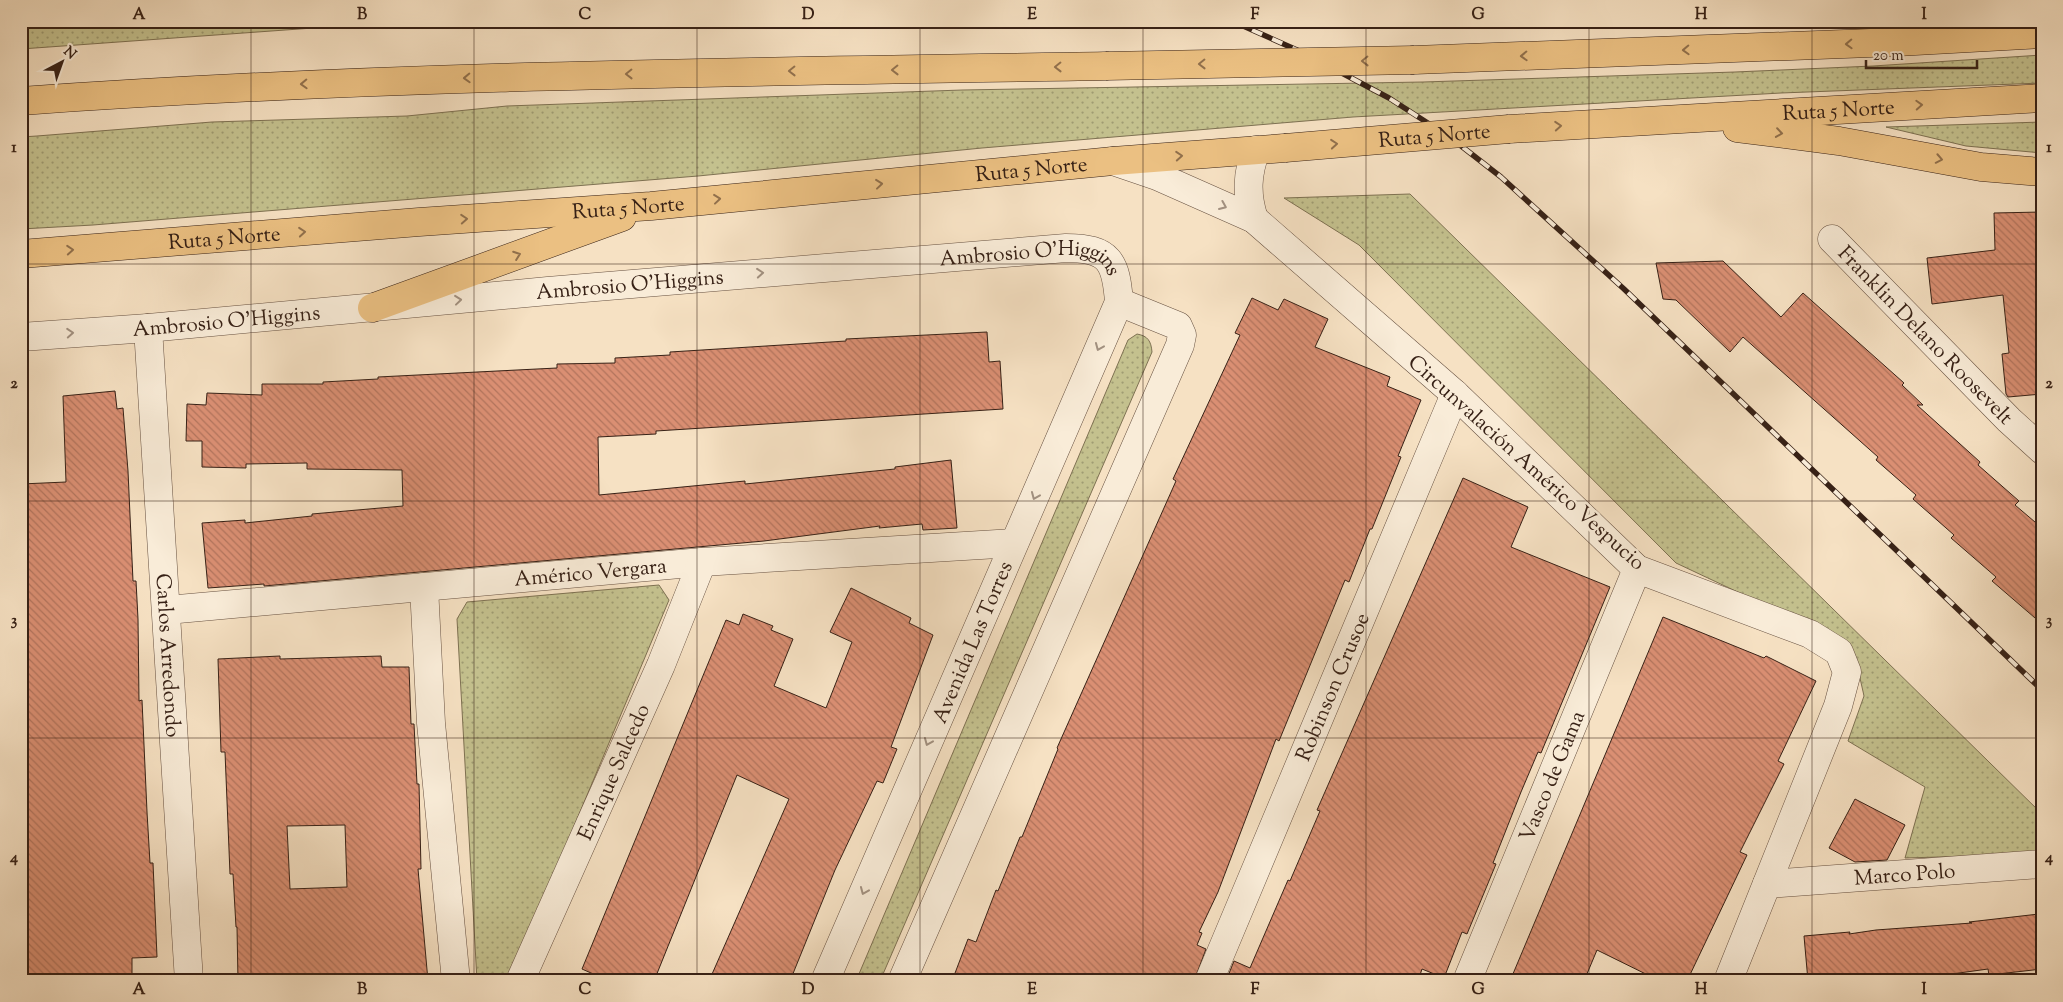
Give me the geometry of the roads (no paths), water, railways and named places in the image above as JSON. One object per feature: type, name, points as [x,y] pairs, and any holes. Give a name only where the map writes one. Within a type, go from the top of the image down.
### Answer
[{"type":"highway","points":[[1897,42],[1990,21]]},
{"type":"highway","points":[[21,101],[173,91],[404,80],[1414,60],[1897,42],[2042,34]]},
{"type":"highway","name":"Ruta 5 Norte","points":[[21,254],[419,222],[652,206],[1112,161],[1509,130],[1661,119],[2042,98]]},
{"type":"highway","points":[[1661,119],[1839,141],[1981,167],[2042,172]]},
{"type":"highway","points":[[372,308],[652,206]]},
{"type":"street","points":[[1254,219],[1248,202],[1248,186],[1250,167],[1256,150]]},
{"type":"street","name":"Circunvalación Américo Vespucio","points":[[1112,161],[1157,176],[1254,219],[1455,394],[1637,569],[1810,634],[1839,652],[1847,672],[1838,706],[1728,981]]},
{"type":"street","name":"Franklin Delano Roosevelt","points":[[1832,239],[2002,413],[2042,450]]},
{"type":"street","name":"Ambrosio O'Higgins","points":[[21,336],[148,328],[548,291],[1082,248],[1097,252],[1109,260],[1117,276],[1119,302],[1178,326],[1182,335],[1180,345],[902,981]]},
{"type":"street","name":"Avenida Las Torres","points":[[825,981],[1119,302]]},
{"type":"street","name":"Carlos Arredondo","points":[[148,328],[189,981]]},
{"type":"street","name":"Robinson Crusoe","points":[[1209,981],[1455,394]]},
{"type":"street","name":"Américo Vergara","points":[[167,610],[702,562],[1014,543]]},
{"type":"street","name":"Enrique Salcedo","points":[[520,981],[661,665],[702,562]]},
{"type":"street","name":"Vasco de Gama","points":[[1467,981],[1637,569]]},
{"type":"street","points":[[424,587],[431,723],[456,981]]},
{"type":"street","name":"Marco Polo","points":[[1767,884],[2042,864]]},
{"type":"railway","points":[[1232,21],[1306,54],[1389,98],[1451,138],[1501,177],[1624,289],[2042,690]]}]
